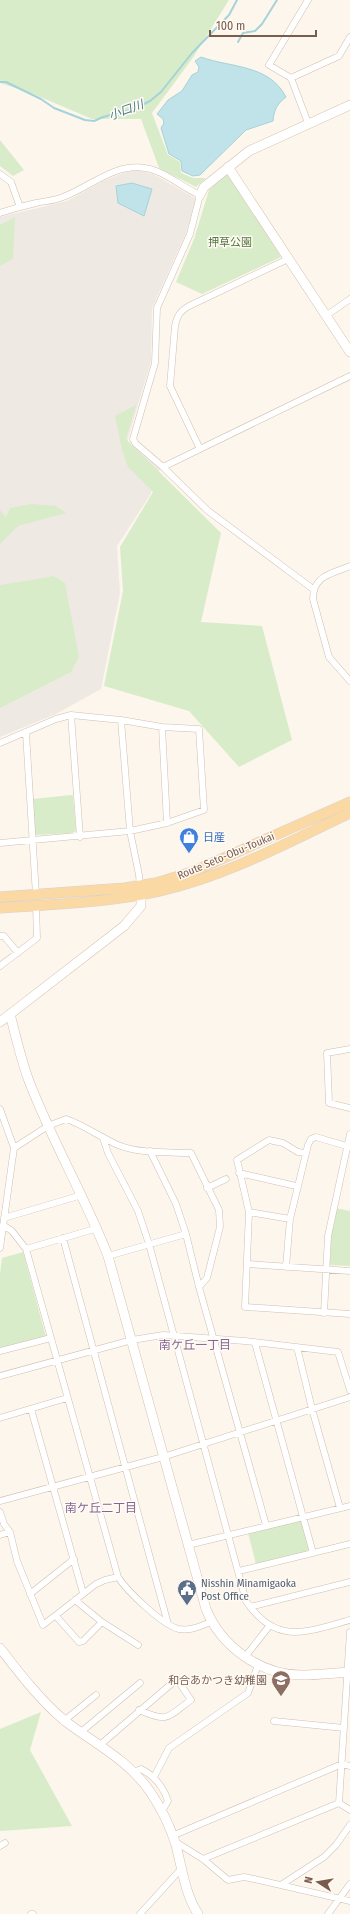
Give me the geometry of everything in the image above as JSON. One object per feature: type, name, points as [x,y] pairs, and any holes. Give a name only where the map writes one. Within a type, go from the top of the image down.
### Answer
[{"type":"main road","name":"Route Seto-Obu-Toukai","points":[[0,908],[36,906],[141,890],[156,883],[192,872],[350,802]]},
{"type":"main road","name":"Route Seto-Obu-Toukai","points":[[0,897],[177,887],[219,874],[350,813]]},
{"type":"street","points":[[308,0],[269,64],[290,78],[308,122]]},
{"type":"street","points":[[290,78],[339,56],[350,36]]},
{"type":"street","points":[[313,589],[207,510],[163,467],[136,444],[133,434],[155,363],[157,308],[190,234],[200,195],[204,187],[249,151],[308,122],[350,104]]},
{"type":"street","points":[[0,213],[62,198],[112,172],[128,167],[146,168],[164,176],[187,190],[200,195]]},
{"type":"street","points":[[228,167],[350,352]]},
{"type":"street","points":[[0,174],[11,182],[20,207]]},
{"type":"street","points":[[200,449],[170,386],[177,317],[181,310],[288,259]]},
{"type":"street","points":[[327,315],[350,299]]},
{"type":"street","points":[[163,467],[350,376]]},
{"type":"street","points":[[350,567],[319,579],[313,589],[313,599],[329,657],[350,681]]},
{"type":"street","points":[[71,716],[80,837]]},
{"type":"street","points":[[0,743],[56,719],[71,716],[121,720],[162,727],[199,729],[204,810],[166,823],[130,831],[80,837],[32,839],[0,843]]},
{"type":"street","points":[[0,1022],[124,926],[141,906],[141,890],[130,831],[121,720]]},
{"type":"street","points":[[162,727],[166,823]]},
{"type":"street","points":[[26,733],[36,895]]},
{"type":"street","points":[[0,966],[37,938],[36,906]]},
{"type":"street","points":[[0,936],[4,936],[18,953]]},
{"type":"street","points":[[10,1014],[29,1081],[48,1126],[98,1228],[108,1256],[188,1545],[212,1622],[226,1641],[258,1665],[280,1673],[300,1675],[348,1672]]},
{"type":"street","points":[[350,1048],[328,1052],[329,1103],[350,1108]]},
{"type":"street","points":[[0,1109],[14,1148],[0,1248]]},
{"type":"street","points":[[14,1148],[48,1126],[66,1119],[78,1123],[120,1146],[150,1151],[192,1153],[207,1188],[219,1210],[220,1227],[207,1278],[198,1288]]},
{"type":"street","points":[[324,1313],[325,1270],[328,1236],[350,1134]]},
{"type":"street","points":[[286,1267],[290,1219],[296,1186],[305,1153],[311,1139],[316,1137],[348,1146]]},
{"type":"street","points":[[103,1138],[108,1153],[138,1211],[149,1244],[240,1571],[246,1601],[256,1615],[282,1631],[302,1633],[350,1620]]},
{"type":"street","points":[[305,1153],[298,1152],[283,1142],[269,1140],[237,1160],[249,1212],[245,1307],[350,1314]]},
{"type":"street","points":[[150,1151],[176,1204],[186,1234],[198,1288],[266,1525]]},
{"type":"street","points":[[239,1173],[296,1186]]},
{"type":"street","points":[[207,1188],[226,1179]]},
{"type":"street","points":[[4,1218],[82,1195]]},
{"type":"street","points":[[249,1212],[290,1219]]},
{"type":"street","points":[[3,1225],[12,1231],[26,1249],[58,1360],[88,1477],[118,1577],[127,1591],[168,1624],[178,1628],[194,1629],[212,1622]]},
{"type":"street","points":[[26,1249],[98,1228]]},
{"type":"street","points":[[108,1256],[186,1234]]},
{"type":"street","points":[[63,1238],[168,1624]]},
{"type":"street","points":[[247,1264],[350,1271]]},
{"type":"street","points":[[0,1376],[155,1335],[255,1342],[338,1352],[350,1390]]},
{"type":"street","points":[[0,1351],[51,1338]]},
{"type":"street","points":[[255,1342],[313,1553]]},
{"type":"street","points":[[297,1347],[312,1408],[340,1508]]},
{"type":"street","points":[[0,1501],[163,1457],[350,1397]]},
{"type":"street","points":[[0,1418],[67,1398]]},
{"type":"street","points":[[32,1409],[83,1593]]},
{"type":"street","points":[[188,1545],[350,1506]]},
{"type":"street","points":[[0,1512],[4,1524],[10,1532],[17,1561],[43,1625],[83,1593],[105,1580],[118,1577]]},
{"type":"street","points":[[0,1535],[10,1532]]},
{"type":"street","points":[[240,1571],[350,1544]]},
{"type":"street","points":[[30,1594],[74,1559]]},
{"type":"street","points":[[250,1606],[350,1582]]},
{"type":"street","points":[[75,1600],[102,1622],[138,1645]]},
{"type":"street","points":[[56,1616],[79,1642],[83,1641],[102,1622]]},
{"type":"street","points":[[245,1656],[270,1625]]},
{"type":"street","points":[[339,1803],[344,1728],[348,1712],[350,1632]]},
{"type":"street","points":[[0,1648],[20,1674],[65,1720],[126,1764],[150,1792],[162,1811],[173,1838],[180,1870],[189,1897],[198,1914]]},
{"type":"street","points":[[154,1777],[169,1748],[248,1693],[258,1665]]},
{"type":"street","points":[[100,1745],[139,1710],[177,1679],[192,1700],[166,1718],[159,1718],[139,1710]]},
{"type":"street","points":[[81,1732],[140,1683]]},
{"type":"street","points":[[65,1720],[96,1694]]},
{"type":"street","points":[[274,1721],[344,1728]]},
{"type":"street","points":[[173,1838],[342,1764],[350,1766]]},
{"type":"street","points":[[133,1772],[141,1769],[154,1777],[164,1789],[168,1801],[162,1811]]},
{"type":"street","points":[[339,1803],[350,1810]]},
{"type":"street","points":[[203,1859],[339,1803]]},
{"type":"street","points":[[282,1885],[324,1857],[336,1845],[350,1825]]},
{"type":"street","points":[[173,1838],[203,1859],[228,1880],[244,1877],[350,1901]]},
{"type":"street","points":[[140,1914],[180,1870]]},
{"type":"street","points":[[328,1914],[350,1884]]},
{"type":"shaded area","points":[[137,170],[153,174],[195,198],[196,201],[186,233],[152,308],[151,361],[127,442],[160,469],[150,495],[117,546],[120,593],[101,689],[56,714],[0,737],[0,217],[67,201],[105,180],[123,173]]},
{"type":"green space","points":[[0,0],[229,0],[192,59],[152,113],[168,155],[180,162],[181,173],[193,178],[206,178],[196,187],[159,168],[141,119],[92,119],[31,93],[0,83]]},
{"type":"green space","points":[[0,140],[24,170],[13,176],[0,166]]},
{"type":"green space","name":"押草公園","points":[[228,172],[281,257],[202,294],[176,282],[194,239],[209,190]]},
{"type":"green space","points":[[15,217],[13,259],[0,266],[0,225]]},
{"type":"green space","points":[[136,405],[126,439],[221,533],[201,622],[262,626],[292,740],[239,767],[189,711],[104,686],[123,591],[120,547],[153,492],[128,467],[122,450],[115,416]]},
{"type":"green space","points":[[32,504],[56,506],[66,513],[18,526],[0,544],[0,510],[6,517],[10,508]]},
{"type":"green space","points":[[54,576],[65,583],[79,657],[71,672],[0,708],[0,585]]},
{"type":"green space","points":[[73,796],[76,831],[73,833],[36,835],[34,832],[33,799]]},
{"type":"green space","points":[[335,1208],[350,1211],[350,1266],[330,1265],[331,1237]]},
{"type":"green space","points":[[23,1252],[46,1337],[0,1349],[0,1274],[2,1258]]},
{"type":"green space","points":[[300,1521],[303,1523],[311,1549],[308,1552],[256,1564],[248,1533]]},
{"type":"green space","points":[[41,1712],[30,1750],[72,1826],[0,1831],[0,1729]]},
{"type":"water","points":[[201,57],[260,73],[270,78],[279,86],[286,97],[276,108],[273,121],[246,130],[200,175],[193,176],[182,171],[181,161],[169,154],[161,128],[164,123],[163,119],[157,114],[168,100],[182,91],[192,75],[198,72],[199,67],[195,61]]},
{"type":"water","points":[[132,183],[152,189],[144,216],[118,203],[116,186]]},
{"type":"waterway","name":"小口川","points":[[0,82],[6,82],[41,99],[54,108],[85,120],[94,121],[103,117],[134,109],[150,101],[161,92],[192,53],[229,15],[237,0]]},
{"type":"waterway","points":[[238,42],[243,33],[255,31],[262,24],[277,0]]},
{"type":"place","name":"日産","points":[[189,854]]},
{"type":"place","name":"Nisshin Minamigaoka Post Office","points":[[187,1606]]},
{"type":"place","name":"和合あかつき幼稚園","points":[[281,1697]]},
{"type":"district","name":"南ケ丘一丁目","points":[[195,1345]]},
{"type":"district","name":"南ケ丘二丁目","points":[[101,1508]]}]
